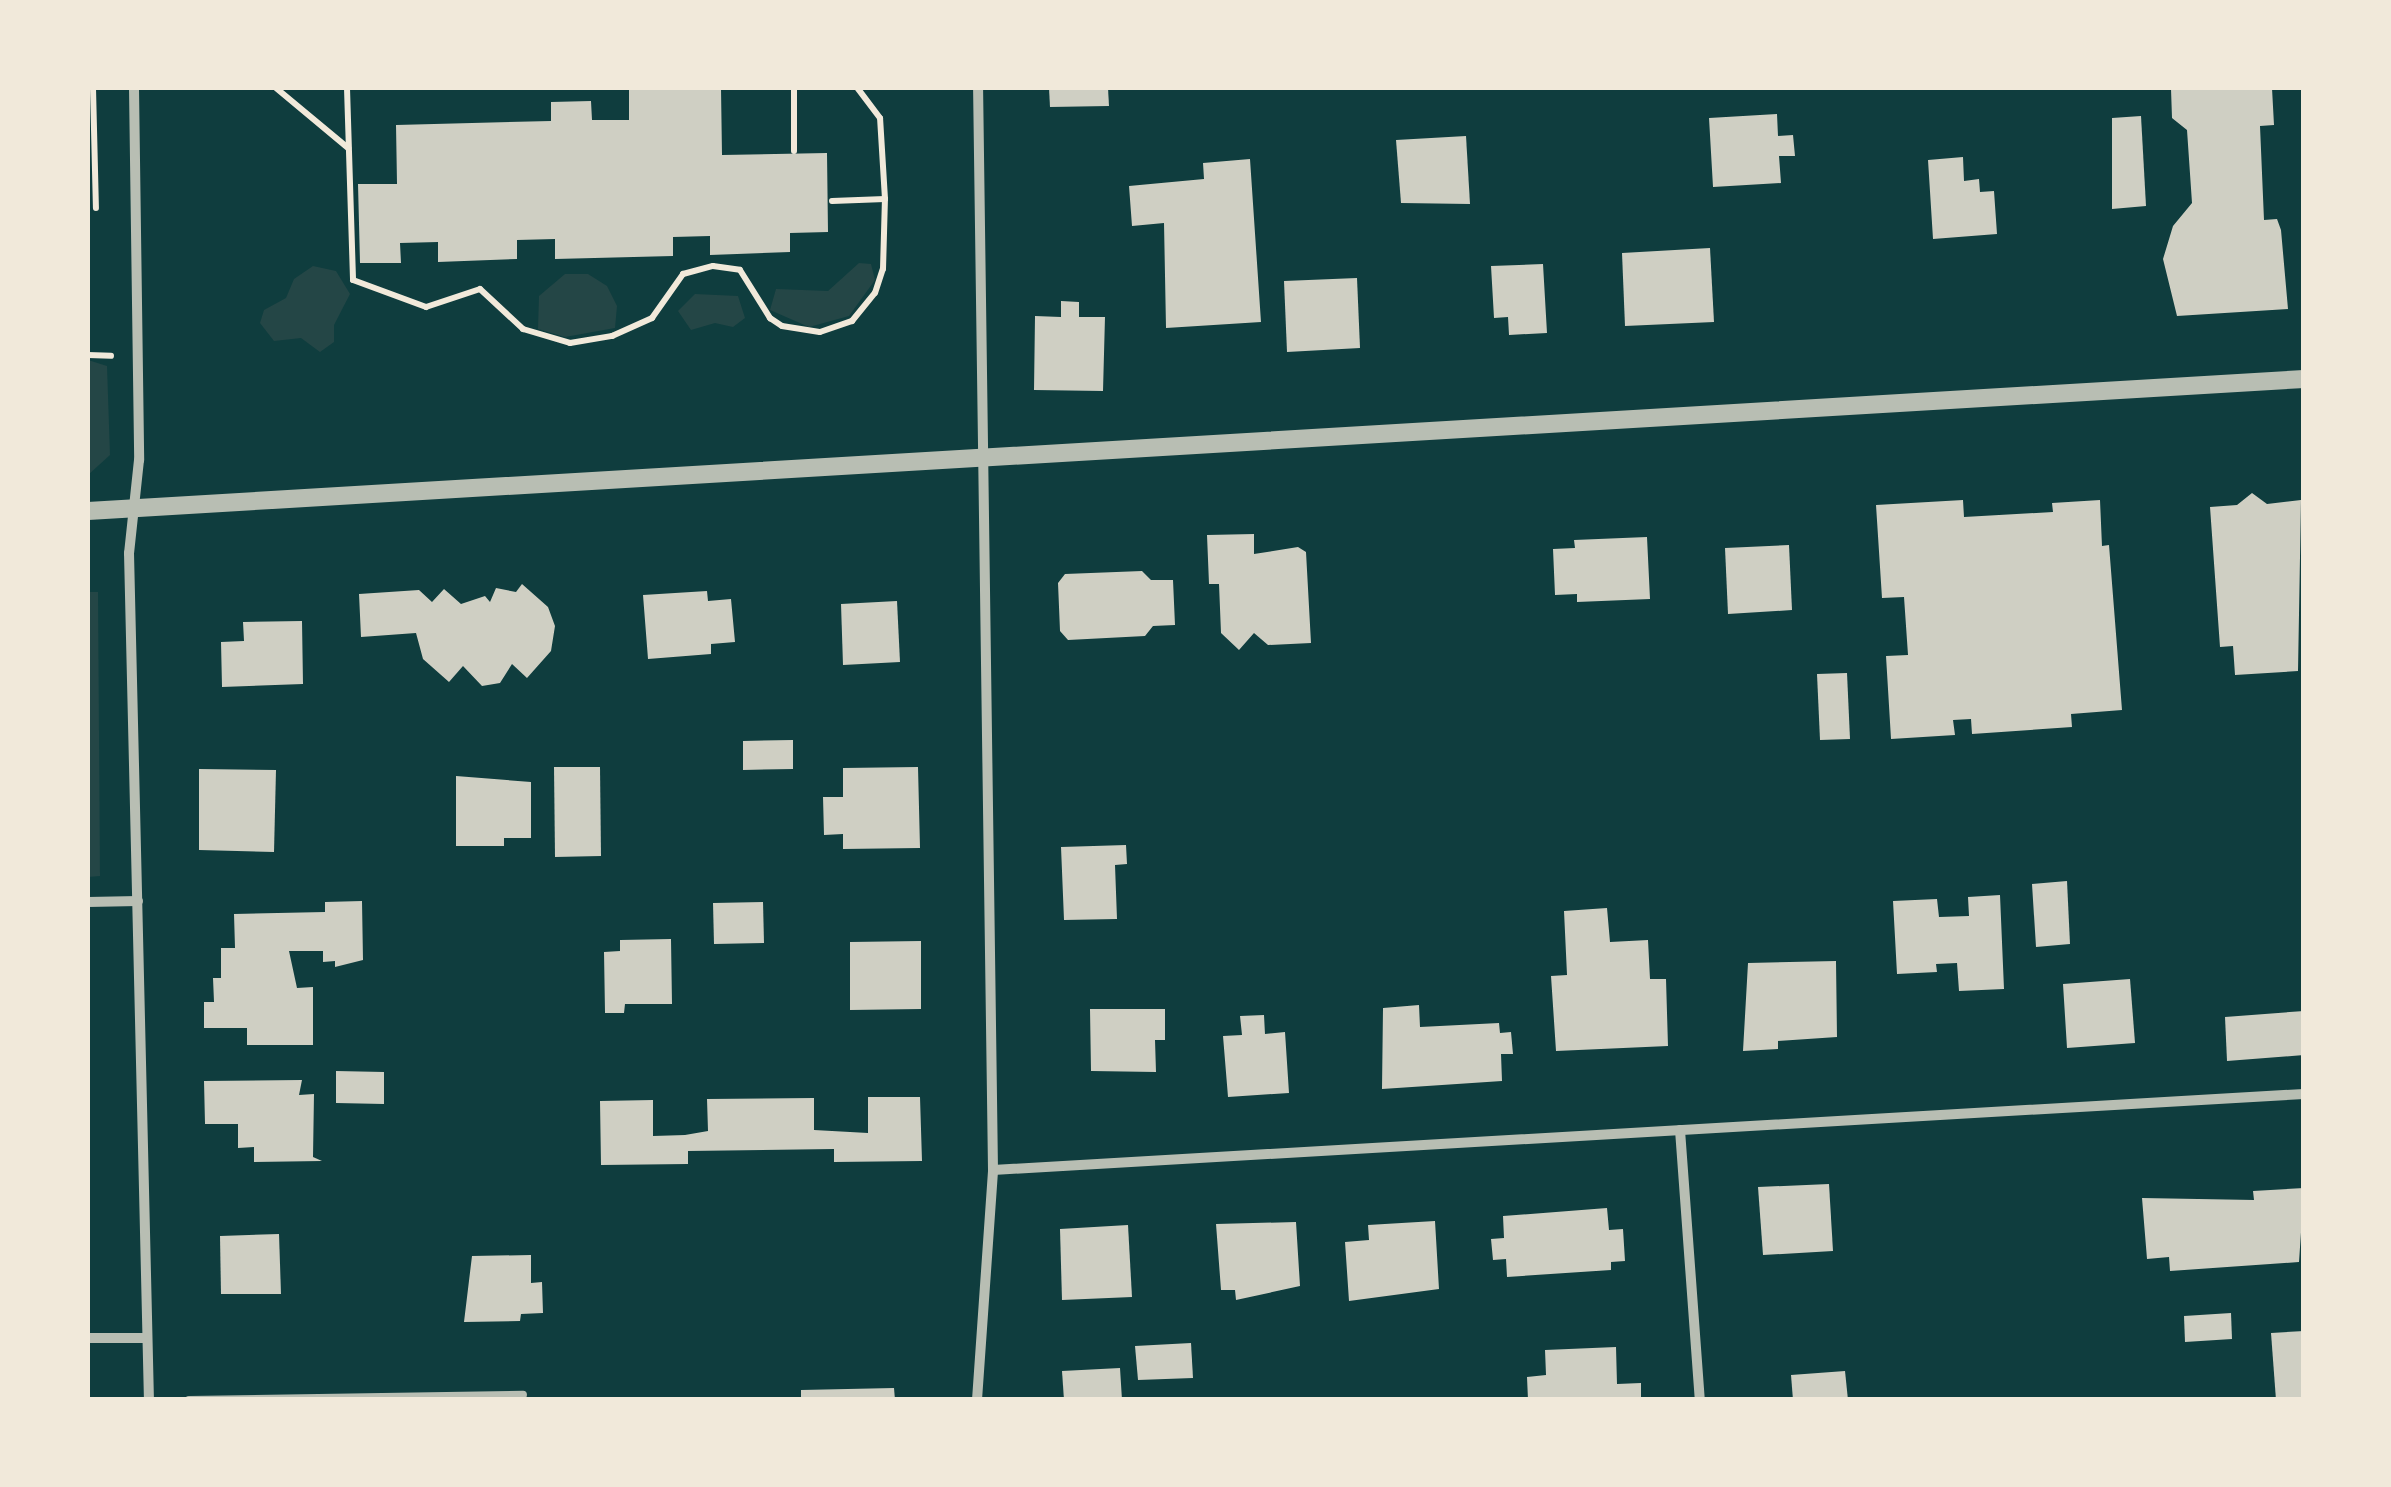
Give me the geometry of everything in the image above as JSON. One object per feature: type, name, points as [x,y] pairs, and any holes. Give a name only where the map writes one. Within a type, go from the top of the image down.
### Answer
[{"type":"street","points":[[134,88],[134,508],[129,553],[148,1400]]},
{"type":"street","points":[[978,88],[992,1170],[978,1400]]},
{"type":"street","points":[[88,511],[2304,379]]},
{"type":"street","points":[[88,902],[138,901]]},
{"type":"street","points":[[992,1170],[2304,1094]]},
{"type":"street","points":[[1680,1130],[1700,1400]]},
{"type":"street","points":[[88,1338],[146,1338]]},
{"type":"lane","points":[[189,1400],[523,1395]]},
{"type":"path","points":[[93,88],[96,208]]},
{"type":"path","points":[[276,88],[348,148]]},
{"type":"path","points":[[346,88],[353,280],[426,307],[480,290],[524,329],[570,343],[639,325],[666,304],[683,274],[713,266],[740,270],[770,318],[782,326],[837,328],[852,321],[875,292],[883,269],[885,199],[880,118],[858,88]]},
{"type":"path","points":[[794,88],[794,151]]},
{"type":"path","points":[[832,201],[885,199]]},
{"type":"shaded area","points":[[859,263],[871,264],[875,280],[849,316],[809,327],[770,310],[776,289],[828,291]]},
{"type":"shaded area","points":[[313,266],[336,271],[350,294],[334,325],[334,342],[320,352],[301,338],[274,341],[260,323],[264,310],[286,298],[294,279]]},
{"type":"shaded area","points":[[565,274],[588,274],[607,286],[617,306],[615,328],[565,337],[538,329],[539,296]]},
{"type":"shaded area","points":[[695,294],[738,296],[745,318],[733,327],[715,323],[691,330],[678,311]]},
{"type":"shaded area","points":[[88,360],[107,366],[110,455],[88,475]]},
{"type":"shaded area","points":[[88,592],[98,592],[100,876],[88,877]]},
{"type":"building","points":[[629,88],[721,88],[722,155],[827,153],[828,232],[790,233],[790,252],[710,255],[710,236],[673,237],[673,256],[555,259],[555,239],[517,240],[517,259],[438,262],[438,242],[400,243],[401,263],[360,263],[358,184],[397,184],[396,125],[551,121],[551,102],[591,101],[592,120],[629,120]]},
{"type":"building","points":[[1049,88],[1108,88],[1109,106],[1050,107]]},
{"type":"building","points":[[2272,88],[2274,125],[2260,126],[2264,220],[2277,219],[2281,230],[2288,309],[2177,316],[2163,259],[2173,226],[2192,203],[2187,130],[2172,118],[2171,89]]},
{"type":"building","points":[[1777,114],[1778,136],[1793,135],[1795,156],[1779,156],[1781,183],[1713,187],[1709,118]]},
{"type":"building","points":[[2141,116],[2146,206],[2112,209],[2112,118]]},
{"type":"building","points":[[1466,136],[1470,204],[1401,203],[1396,140]]},
{"type":"building","points":[[1963,157],[1964,181],[1979,179],[1980,192],[1994,191],[1997,234],[1933,239],[1928,160]]},
{"type":"building","points":[[1250,159],[1261,322],[1166,328],[1164,223],[1132,226],[1129,186],[1204,179],[1203,163]]},
{"type":"building","points":[[1710,248],[1714,322],[1625,326],[1622,253]]},
{"type":"building","points":[[1543,264],[1547,333],[1509,335],[1508,317],[1494,318],[1491,266]]},
{"type":"building","points":[[1357,278],[1360,348],[1287,352],[1284,281]]},
{"type":"building","points":[[1061,301],[1079,302],[1079,317],[1105,317],[1103,391],[1034,390],[1035,316],[1061,317]]},
{"type":"building","points":[[2252,493],[2267,504],[2301,500],[2298,671],[2235,675],[2233,646],[2220,647],[2210,507],[2237,505]]},
{"type":"building","points":[[1963,500],[1964,517],[2053,512],[2052,503],[2100,500],[2102,546],[2109,545],[2122,710],[2071,714],[2072,727],[1972,734],[1971,719],[1953,720],[1955,735],[1891,739],[1886,656],[1908,655],[1904,597],[1882,598],[1876,505]]},
{"type":"building","points":[[1254,534],[1254,554],[1298,547],[1306,552],[1311,643],[1268,645],[1254,633],[1239,650],[1221,633],[1219,584],[1209,584],[1207,535]]},
{"type":"building","points":[[1647,537],[1650,599],[1577,602],[1577,594],[1555,595],[1553,549],[1575,548],[1574,540]]},
{"type":"building","points":[[1789,545],[1792,610],[1728,614],[1725,548]]},
{"type":"building","points":[[1142,571],[1151,580],[1173,580],[1175,625],[1153,626],[1145,636],[1068,640],[1060,631],[1058,583],[1065,574]]},
{"type":"building","points":[[522,584],[548,607],[555,626],[551,651],[527,678],[512,664],[500,683],[482,686],[463,666],[449,682],[423,659],[416,633],[361,637],[359,594],[419,590],[432,602],[444,589],[461,604],[485,596],[490,602],[496,588],[516,592]]},
{"type":"building","points":[[707,591],[708,601],[731,599],[735,642],[711,644],[711,654],[648,659],[643,595]]},
{"type":"building","points":[[897,601],[900,662],[843,665],[841,604]]},
{"type":"building","points":[[302,621],[303,684],[222,687],[221,642],[244,641],[243,622]]},
{"type":"building","points":[[1847,673],[1850,739],[1820,740],[1817,674]]},
{"type":"building","points":[[793,740],[793,769],[743,770],[743,741]]},
{"type":"building","points":[[554,767],[600,767],[601,856],[555,857]]},
{"type":"building","points":[[918,767],[920,848],[843,849],[843,834],[824,835],[823,797],[843,797],[843,768]]},
{"type":"building","points":[[199,769],[276,770],[274,852],[199,850]]},
{"type":"building","points":[[456,776],[531,782],[531,838],[504,838],[504,846],[456,846]]},
{"type":"building","points":[[1126,845],[1127,864],[1115,865],[1117,919],[1064,920],[1061,847]]},
{"type":"building","points":[[2067,881],[2070,944],[2036,947],[2032,884]]},
{"type":"building","points":[[2000,895],[2004,989],[1959,991],[1957,963],[1936,964],[1937,972],[1897,974],[1893,901],[1937,899],[1939,917],[1969,916],[1968,897]]},
{"type":"building","points":[[362,901],[363,960],[335,967],[335,961],[323,962],[323,951],[289,951],[297,988],[313,987],[313,1045],[247,1045],[247,1028],[204,1028],[204,1002],[214,1002],[213,978],[221,978],[221,948],[235,948],[234,914],[325,912],[325,902]]},
{"type":"building","points":[[763,902],[764,943],[714,944],[713,903]]},
{"type":"building","points":[[1607,908],[1610,942],[1648,940],[1650,979],[1666,979],[1668,1046],[1556,1051],[1551,976],[1567,975],[1564,911]]},
{"type":"building","points":[[671,939],[672,1004],[625,1004],[624,1013],[605,1013],[604,952],[620,951],[620,940]]},
{"type":"building","points":[[921,941],[921,1009],[850,1010],[850,942]]},
{"type":"building","points":[[1836,961],[1837,1037],[1778,1041],[1778,1049],[1743,1051],[1748,963]]},
{"type":"building","points":[[2130,979],[2135,1043],[2067,1048],[2063,984]]},
{"type":"building","points":[[1419,1005],[1420,1027],[1499,1023],[1500,1033],[1511,1032],[1513,1054],[1501,1054],[1502,1081],[1382,1089],[1383,1008]]},
{"type":"building","points":[[1090,1009],[1165,1009],[1165,1040],[1155,1040],[1156,1072],[1091,1071]]},
{"type":"building","points":[[2304,1011],[2304,1055],[2227,1061],[2225,1017]]},
{"type":"building","points":[[1264,1015],[1265,1034],[1285,1032],[1289,1093],[1228,1097],[1223,1036],[1242,1035],[1240,1016]]},
{"type":"building","points":[[336,1071],[384,1072],[384,1104],[336,1103]]},
{"type":"building","points":[[302,1080],[299,1095],[314,1094],[313,1157],[322,1161],[254,1162],[254,1147],[238,1148],[238,1124],[205,1124],[204,1081]]},
{"type":"building","points":[[868,1097],[920,1097],[922,1161],[834,1162],[834,1149],[688,1151],[688,1164],[601,1165],[600,1101],[653,1100],[653,1136],[708,1131],[707,1099],[814,1098],[814,1130],[868,1133]]},
{"type":"building","points":[[1829,1184],[1833,1251],[1763,1255],[1758,1187]]},
{"type":"building","points":[[2304,1188],[2299,1262],[2170,1271],[2169,1257],[2147,1259],[2142,1198],[2254,1200],[2253,1191]]},
{"type":"building","points":[[1607,1208],[1609,1230],[1623,1229],[1625,1261],[1611,1262],[1611,1270],[1507,1277],[1506,1259],[1493,1260],[1491,1239],[1504,1238],[1503,1216]]},
{"type":"building","points":[[1435,1221],[1439,1289],[1349,1301],[1345,1242],[1369,1240],[1368,1225]]},
{"type":"building","points":[[1296,1222],[1300,1286],[1236,1300],[1235,1290],[1221,1290],[1216,1224]]},
{"type":"building","points":[[1128,1225],[1132,1297],[1062,1300],[1060,1229]]},
{"type":"building","points":[[279,1234],[281,1294],[221,1294],[220,1236]]},
{"type":"building","points":[[531,1255],[531,1283],[542,1282],[543,1313],[521,1314],[520,1321],[464,1322],[472,1256]]},
{"type":"building","points":[[2231,1313],[2232,1339],[2185,1342],[2184,1316]]},
{"type":"building","points":[[2304,1331],[2304,1400],[2276,1400],[2271,1333]]},
{"type":"building","points":[[1191,1343],[1193,1378],[1138,1380],[1135,1346]]},
{"type":"building","points":[[1616,1347],[1617,1384],[1641,1383],[1641,1400],[1528,1400],[1527,1377],[1546,1375],[1545,1350]]},
{"type":"building","points":[[1120,1368],[1122,1400],[1064,1400],[1062,1371]]},
{"type":"building","points":[[1845,1371],[1848,1400],[1793,1400],[1791,1375]]},
{"type":"building","points":[[894,1388],[895,1400],[801,1400],[801,1390]]}]
